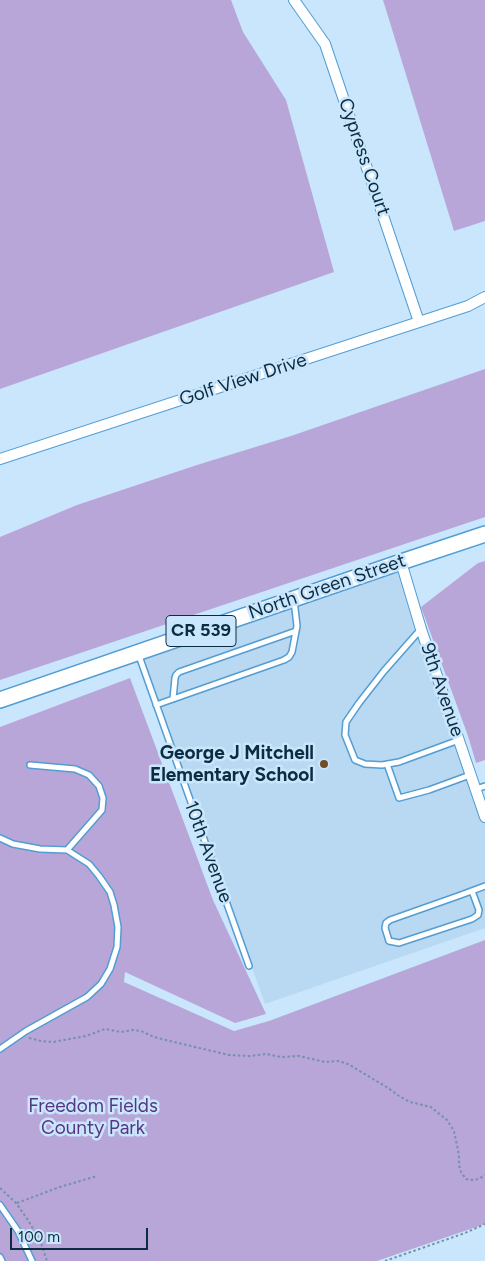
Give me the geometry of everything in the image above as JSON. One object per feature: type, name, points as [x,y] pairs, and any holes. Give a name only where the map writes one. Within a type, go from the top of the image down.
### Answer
[{"type":"main road","name":"North Green Street","points":[[0,700],[485,534]]},
{"type":"street","name":"Cypress Court","points":[[294,0],[326,44],[419,322]]},
{"type":"street","name":"Golf View Drive","points":[[0,459],[468,306],[485,297]]},
{"type":"street","name":"9th Avenue","points":[[401,562],[471,775],[480,788],[485,817]]},
{"type":"lane","points":[[156,705],[288,657],[292,652],[296,631],[294,599]]},
{"type":"lane","points":[[422,629],[384,671],[346,722],[345,735],[355,760],[365,764],[399,762],[459,740]]},
{"type":"lane","points":[[173,699],[175,678],[179,672],[296,631]]},
{"type":"lane","name":"10th Avenue","points":[[138,653],[249,966]]},
{"type":"lane","points":[[387,764],[399,798],[430,790],[471,775]]},
{"type":"lane","points":[[30,765],[75,769],[89,775],[99,786],[103,798],[102,810],[67,850]]},
{"type":"lane","points":[[0,838],[14,844],[40,849],[67,850],[89,864],[110,892],[118,927],[117,947],[110,969],[101,984],[87,997],[22,1034],[0,1049]]},
{"type":"lane","points":[[472,891],[479,910],[478,915],[472,919],[399,943],[390,941],[385,928],[386,923],[390,920],[485,886]]},
{"type":"lane","points":[[0,1205],[18,1231],[32,1261]]},
{"type":"path","points":[[22,1034],[34,1040],[53,1042],[77,1038],[105,1029],[121,1032],[133,1030],[229,1055],[250,1056],[266,1054],[281,1058],[299,1056],[325,1062],[338,1061],[348,1064],[410,1102],[431,1107],[447,1120],[454,1131],[459,1154],[459,1165],[466,1179],[479,1179],[485,1175]]},
{"type":"path","points":[[16,1203],[97,1176]]},
{"type":"path","points":[[0,1188],[16,1203],[28,1220],[41,1243],[47,1261]]},
{"type":"path","points":[[384,1261],[465,1233],[485,1224]]},
{"type":"shaded area","name":"George J Mitchell Elementary School","points":[[401,562],[485,817],[485,928],[265,1004],[140,652]]},
{"type":"green space","points":[[0,0],[231,0],[243,32],[286,100],[334,272],[0,389]]},
{"type":"green space","points":[[383,0],[485,0],[485,221],[454,231]]},
{"type":"green space","points":[[485,369],[485,517],[0,680],[0,537],[77,505],[291,436]]},
{"type":"green space","points":[[485,561],[485,760],[476,763],[421,607],[478,563]]},
{"type":"green space","name":"Freedom Fields County Park","points":[[130,678],[213,900],[266,1014],[235,1023],[125,972],[124,982],[234,1031],[269,1021],[485,940],[485,1224],[377,1261],[0,1261],[0,727]]},
{"type":"place","name":"George J Mitchell Elementary School","points":[[324,764]]}]
